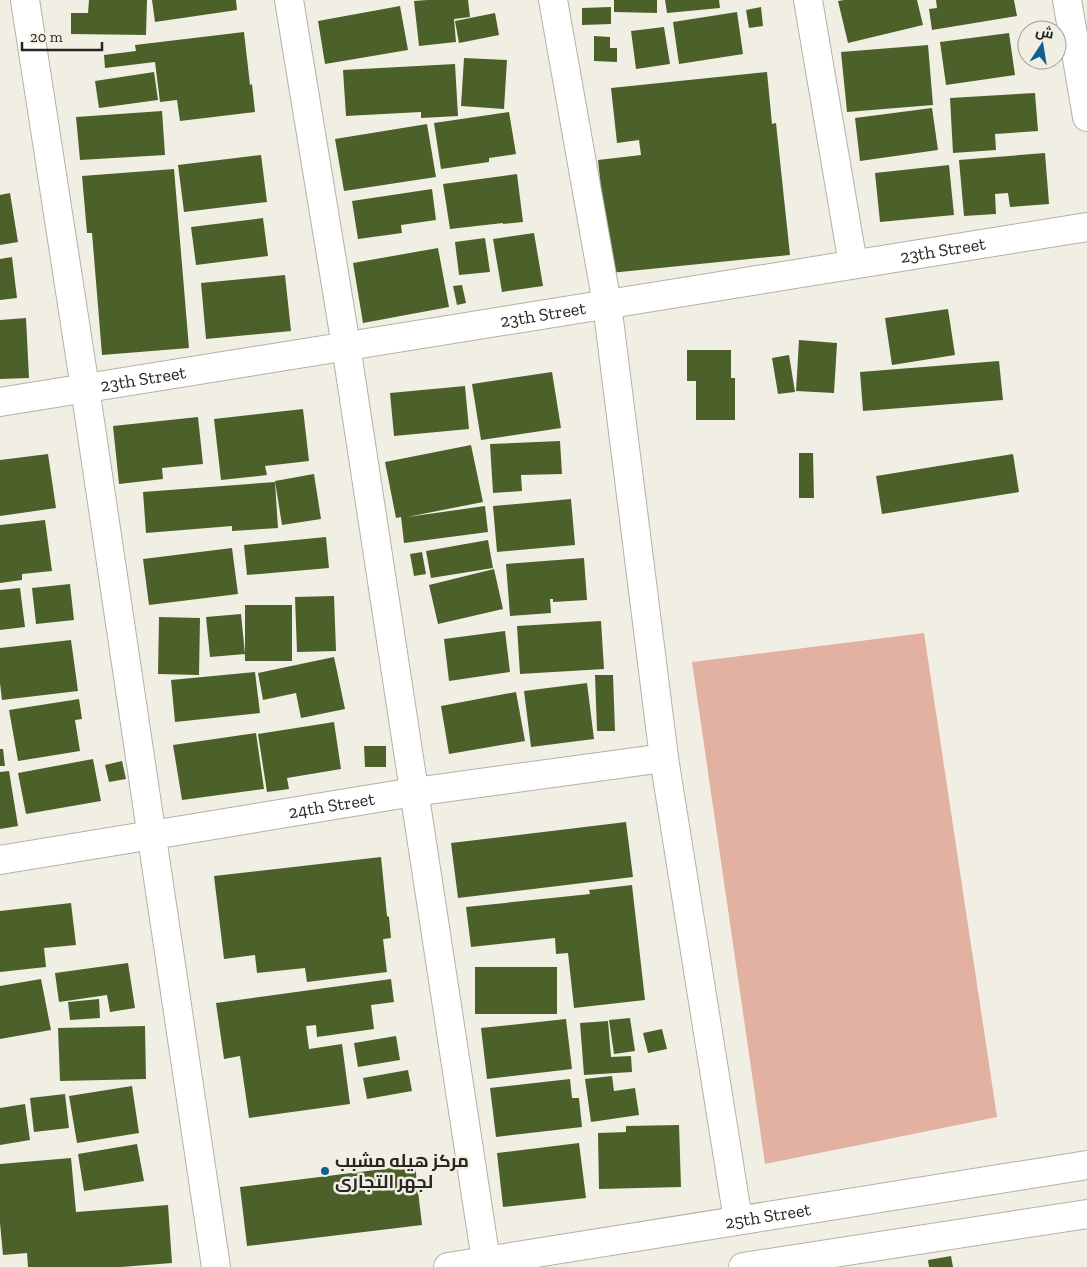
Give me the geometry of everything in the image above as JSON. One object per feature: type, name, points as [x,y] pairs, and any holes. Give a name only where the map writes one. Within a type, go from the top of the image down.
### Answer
[{"type":"street","points":[[25,0],[216,1267]]},
{"type":"street","points":[[289,0],[346,346],[486,1261]]},
{"type":"street","points":[[554,0],[607,304],[664,758],[738,1220]]},
{"type":"street","points":[[808,0],[854,264]]},
{"type":"street","points":[[1067,0],[1087,117]]},
{"type":"street","name":"23th Street","points":[[0,402],[1087,227]]},
{"type":"street","name":"24th Street","points":[[0,860],[414,792],[664,758]]},
{"type":"street","name":"25th Street","points":[[448,1267],[1087,1165]]},
{"type":"street","points":[[743,1267],[1087,1214]]},
{"type":"shaded area","points":[[924,633],[997,1117],[765,1164],[692,662]]},
{"type":"building","points":[[89,0],[147,0],[146,35],[71,34],[71,13],[88,13]]},
{"type":"building","points":[[152,0],[236,0],[237,10],[155,22]]},
{"type":"building","points":[[468,0],[470,17],[454,19],[456,42],[419,46],[414,1]]},
{"type":"building","points":[[614,0],[657,0],[657,13],[614,12]]},
{"type":"building","points":[[665,0],[719,0],[720,8],[667,13]]},
{"type":"building","points":[[917,0],[923,25],[848,43],[838,1]]},
{"type":"building","points":[[936,0],[1014,0],[1017,16],[932,30],[929,9],[937,8]]},
{"type":"building","points":[[400,6],[408,50],[325,64],[318,21]]},
{"type":"building","points":[[611,7],[611,24],[582,25],[582,8]]},
{"type":"building","points":[[761,7],[763,26],[749,28],[746,10]]},
{"type":"building","points":[[737,12],[743,54],[679,64],[673,22]]},
{"type":"building","points":[[495,13],[499,35],[459,43],[455,21]]},
{"type":"building","points":[[664,27],[670,64],[636,69],[631,31]]},
{"type":"building","points":[[244,32],[255,112],[180,121],[177,100],[160,102],[155,62],[105,68],[104,55],[136,51],[135,45]]},
{"type":"building","points":[[1009,33],[1015,75],[946,85],[940,42]]},
{"type":"building","points":[[594,36],[610,37],[610,48],[617,48],[617,62],[594,61]]},
{"type":"building","points":[[928,45],[933,105],[847,112],[841,52]]},
{"type":"building","points":[[464,58],[507,60],[504,109],[461,106]]},
{"type":"building","points":[[455,64],[458,116],[421,118],[421,112],[346,116],[343,70]]},
{"type":"building","points":[[154,72],[158,100],[99,108],[95,81]]},
{"type":"building","points":[[767,72],[772,124],[776,123],[790,255],[610,273],[598,160],[641,155],[639,140],[617,143],[611,88]]},
{"type":"building","points":[[1035,93],[1038,131],[995,134],[996,150],[953,153],[950,98]]},
{"type":"building","points":[[932,108],[938,150],[860,161],[855,118]]},
{"type":"building","points":[[162,111],[165,155],[80,160],[76,117]]},
{"type":"building","points":[[509,112],[516,154],[489,158],[489,162],[441,169],[434,123]]},
{"type":"building","points":[[427,124],[436,177],[344,191],[335,139]]},
{"type":"building","points":[[1045,153],[1049,204],[1010,207],[1008,193],[995,194],[996,214],[964,216],[959,160]]},
{"type":"building","points":[[261,155],[267,202],[184,212],[178,165]]},
{"type":"building","points":[[949,165],[954,215],[880,222],[875,173]]},
{"type":"building","points":[[174,169],[189,348],[102,355],[92,233],[87,233],[82,176]]},
{"type":"building","points":[[517,174],[523,222],[450,229],[443,184]]},
{"type":"building","points":[[432,189],[436,220],[401,225],[402,233],[358,239],[352,201]]},
{"type":"building","points":[[10,193],[18,242],[0,245],[0,195]]},
{"type":"building","points":[[263,218],[268,256],[196,265],[191,227]]},
{"type":"building","points":[[534,233],[543,286],[502,292],[493,239]]},
{"type":"building","points":[[485,238],[490,272],[459,275],[455,242]]},
{"type":"building","points":[[438,248],[449,307],[363,323],[353,263]]},
{"type":"building","points":[[12,257],[17,298],[0,300],[0,259]]},
{"type":"building","points":[[285,275],[291,331],[206,339],[201,283]]},
{"type":"building","points":[[462,285],[466,303],[457,305],[453,286]]},
{"type":"building","points":[[948,309],[955,355],[892,365],[885,318]]},
{"type":"building","points":[[26,318],[29,378],[0,379],[0,320]]},
{"type":"building","points":[[799,340],[837,343],[834,393],[796,391]]},
{"type":"building","points":[[687,350],[731,350],[731,378],[735,378],[735,420],[696,420],[696,381],[687,381]]},
{"type":"building","points":[[789,355],[795,392],[778,394],[772,358]]},
{"type":"building","points":[[999,361],[1003,400],[863,411],[860,372]]},
{"type":"building","points":[[552,372],[561,428],[481,440],[472,384]]},
{"type":"building","points":[[465,386],[469,429],[394,436],[390,393]]},
{"type":"building","points":[[303,409],[309,461],[265,466],[267,475],[221,480],[214,419]]},
{"type":"building","points":[[198,417],[203,464],[162,468],[163,479],[119,484],[113,426]]},
{"type":"building","points":[[560,441],[562,474],[521,475],[522,491],[493,493],[490,444]]},
{"type":"building","points":[[471,445],[483,502],[407,517],[485,506],[488,532],[404,543],[401,517],[396,518],[385,462]]},
{"type":"building","points":[[799,453],[813,453],[814,498],[799,498]]},
{"type":"building","points":[[48,454],[56,508],[0,516],[0,460]]},
{"type":"building","points":[[1013,454],[1019,492],[882,514],[876,476]]},
{"type":"building","points":[[314,474],[321,519],[282,525],[275,481]]},
{"type":"building","points":[[275,482],[278,528],[232,531],[232,526],[146,533],[143,492]]},
{"type":"building","points":[[571,499],[575,545],[497,552],[493,506]]},
{"type":"building","points":[[45,520],[52,571],[22,574],[22,580],[0,583],[0,525]]},
{"type":"building","points":[[326,537],[329,568],[247,575],[244,545]]},
{"type":"building","points":[[488,540],[493,568],[431,578],[426,551]]},
{"type":"building","points":[[232,548],[238,594],[149,605],[143,559]]},
{"type":"building","points":[[422,552],[426,574],[414,576],[410,554]]},
{"type":"building","points":[[584,558],[587,600],[553,602],[553,599],[550,599],[551,613],[510,616],[506,564]]},
{"type":"building","points":[[494,569],[503,609],[438,624],[429,585]]},
{"type":"building","points":[[70,584],[74,620],[36,624],[32,588]]},
{"type":"building","points":[[20,588],[25,627],[0,630],[0,590]]},
{"type":"building","points":[[334,596],[336,651],[297,652],[295,597]]},
{"type":"building","points":[[245,605],[292,605],[292,661],[245,661]]},
{"type":"building","points":[[241,614],[245,654],[210,657],[206,617]]},
{"type":"building","points":[[159,617],[200,618],[199,675],[158,674]]},
{"type":"building","points":[[601,621],[604,669],[520,674],[517,626]]},
{"type":"building","points":[[505,631],[510,672],[449,681],[444,639]]},
{"type":"building","points":[[71,640],[78,691],[2,700],[0,648]]},
{"type":"building","points":[[334,657],[345,709],[301,718],[296,693],[263,700],[258,673]]},
{"type":"building","points":[[255,672],[260,713],[175,722],[171,680]]},
{"type":"building","points":[[595,675],[613,675],[615,731],[597,731]]},
{"type":"building","points":[[587,683],[594,739],[531,747],[524,691]]},
{"type":"building","points":[[516,692],[525,741],[449,754],[441,706]]},
{"type":"building","points":[[79,699],[82,719],[75,720],[80,751],[18,761],[9,710]]},
{"type":"building","points":[[334,722],[341,769],[287,778],[289,789],[267,792],[258,734]]},
{"type":"building","points":[[256,733],[264,789],[182,800],[173,745]]},
{"type":"building","points":[[364,746],[386,746],[386,767],[365,767]]},
{"type":"building","points":[[0,749],[3,749],[5,766],[0,766]]},
{"type":"building","points":[[93,759],[101,801],[26,814],[18,773]]},
{"type":"building","points":[[122,761],[126,779],[109,782],[105,765]]},
{"type":"building","points":[[9,771],[18,826],[0,829],[0,772]]},
{"type":"building","points":[[626,822],[633,877],[458,898],[451,843]]},
{"type":"building","points":[[381,857],[391,938],[383,939],[387,972],[307,982],[305,968],[257,973],[255,955],[224,959],[214,876]]},
{"type":"building","points":[[632,885],[645,1000],[574,1008],[568,953],[556,954],[555,938],[471,947],[466,907],[590,894],[589,890]]},
{"type":"building","points":[[71,903],[76,945],[44,948],[46,967],[0,972],[0,911]]},
{"type":"building","points":[[128,963],[135,1008],[110,1012],[107,995],[59,1002],[55,973]]},
{"type":"building","points":[[475,967],[557,967],[557,1014],[475,1014]]},
{"type":"building","points":[[41,979],[51,1030],[0,1039],[0,986]]},
{"type":"building","points":[[391,979],[394,1002],[371,1005],[374,1029],[317,1037],[316,1025],[306,1026],[309,1049],[342,1044],[350,1104],[249,1118],[240,1056],[224,1059],[216,1003]]},
{"type":"building","points":[[99,999],[100,1018],[70,1020],[68,1002]]},
{"type":"building","points":[[630,1018],[635,1051],[614,1054],[609,1020]]},
{"type":"building","points":[[566,1019],[572,1069],[487,1079],[481,1028]]},
{"type":"building","points":[[608,1021],[611,1057],[631,1056],[632,1072],[584,1075],[580,1023]]},
{"type":"building","points":[[145,1026],[146,1079],[60,1081],[58,1028]]},
{"type":"building","points":[[662,1029],[667,1049],[648,1053],[643,1033]]},
{"type":"building","points":[[396,1036],[400,1060],[358,1067],[354,1043]]},
{"type":"building","points":[[408,1070],[412,1091],[367,1099],[363,1078]]},
{"type":"building","points":[[612,1076],[614,1091],[635,1088],[639,1115],[591,1122],[585,1079]]},
{"type":"building","points":[[570,1079],[572,1098],[579,1098],[582,1127],[496,1137],[490,1088]]},
{"type":"building","points":[[132,1086],[139,1133],[77,1143],[69,1096]]},
{"type":"building","points":[[65,1094],[69,1128],[34,1132],[30,1098]]},
{"type":"building","points":[[25,1104],[30,1140],[0,1145],[0,1108]]},
{"type":"building","points":[[679,1125],[681,1187],[599,1189],[598,1133],[626,1132],[626,1126]]},
{"type":"building","points":[[579,1143],[586,1198],[503,1207],[497,1153]]},
{"type":"building","points":[[137,1144],[144,1181],[84,1191],[78,1154]]},
{"type":"building","points":[[71,1158],[76,1212],[168,1205],[172,1263],[121,1267],[28,1267],[27,1253],[3,1255],[0,1223],[0,1164]]},
{"type":"building","points":[[415,1165],[422,1225],[247,1246],[240,1187]]},
{"type":"building","points":[[951,1256],[953,1267],[929,1267],[928,1260]]},
{"type":"place","name":"مركز هيله مشبب لجهر التجارى","points":[[325,1171]]}]
